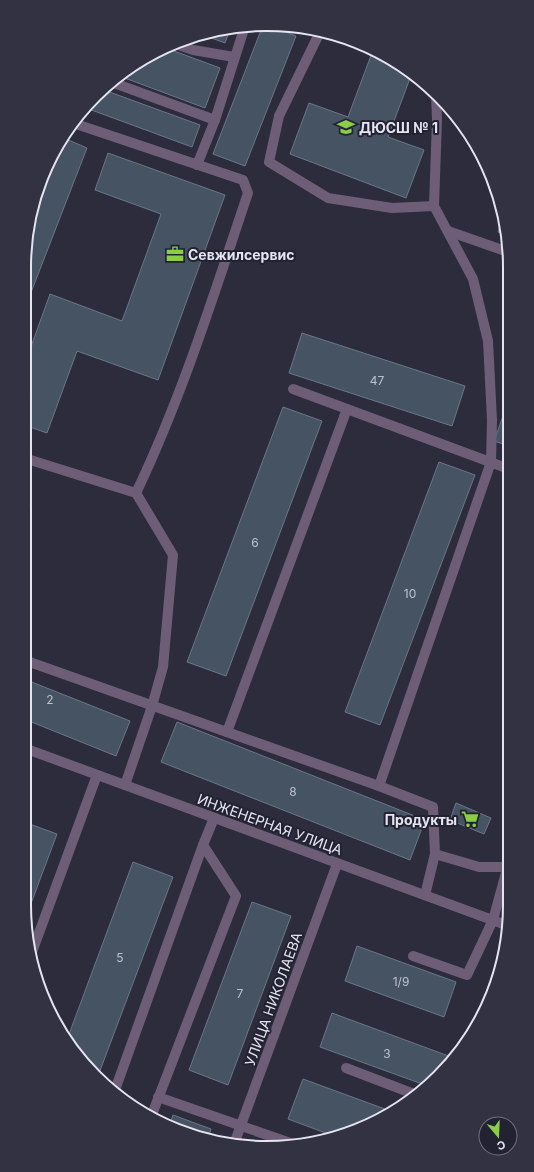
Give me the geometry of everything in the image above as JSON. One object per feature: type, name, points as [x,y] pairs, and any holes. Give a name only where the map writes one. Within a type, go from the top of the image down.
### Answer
[{"type":"street","points":[[198,165],[215,120],[243,33]]},
{"type":"street","points":[[318,37],[279,116],[268,162],[328,198],[392,208],[434,206]]},
{"type":"street","points":[[184,47],[193,50],[234,57]]},
{"type":"street","points":[[118,84],[215,120]]},
{"type":"street","points":[[380,786],[491,462],[492,420],[488,340],[474,279],[434,206],[436,102]]},
{"type":"street","points":[[79,125],[243,180],[248,193],[183,382],[151,462],[136,493]]},
{"type":"street","points":[[448,231],[502,250]]},
{"type":"street","points":[[293,389],[503,467]]},
{"type":"street","points":[[227,732],[347,409]]},
{"type":"street","points":[[31,460],[136,493],[173,556],[163,667],[152,706],[125,785]]},
{"type":"street","points":[[31,663],[380,786],[433,807],[435,854],[425,896]]},
{"type":"street","name":"ИНЖЕНЕРНАЯ УЛИЦА","points":[[31,751],[502,923]]},
{"type":"street","points":[[35,945],[97,775]]},
{"type":"street","points":[[116,1086],[214,818]]},
{"type":"street","points":[[152,1111],[236,896],[203,845]]},
{"type":"street","points":[[435,854],[479,867],[503,863]]},
{"type":"street","name":"УЛИЦА НИКОЛАЕВА","points":[[236,1139],[337,864]]},
{"type":"street","points":[[413,956],[467,975],[493,920],[503,881]]},
{"type":"street","points":[[346,1068],[410,1093]]},
{"type":"street","points":[[158,1097],[282,1140]]},
{"type":"building","points":[[261,31],[287,32],[296,36],[245,166],[213,154]]},
{"type":"building","points":[[228,35],[225,43],[211,38]]},
{"type":"building","points":[[173,51],[220,68],[205,108],[125,78],[149,63]]},
{"type":"building","name":"ДЮСШ № 1","points":[[371,55],[410,79],[388,137],[424,150],[406,198],[290,154],[309,103],[348,117]]},
{"type":"building","points":[[109,92],[200,125],[192,147],[91,110]]},
{"type":"building","points":[[68,140],[87,148],[31,293],[33,236],[39,206],[49,177],[55,163]]},
{"type":"building","name":"Севжилсервис","points":[[108,153],[225,195],[158,380],[77,351],[47,433],[31,427],[31,347],[50,294],[122,321],[161,214],[95,190]]},
{"type":"building","points":[[302,333],[465,386],[452,426],[289,373]]},
{"type":"building","points":[[283,407],[322,421],[226,676],[187,662]]},
{"type":"building","points":[[503,416],[503,444],[494,441]]},
{"type":"building","points":[[439,462],[475,475],[380,725],[345,712]]},
{"type":"building","points":[[31,682],[130,721],[116,756],[31,722]]},
{"type":"building","points":[[177,722],[425,820],[410,860],[161,762]]},
{"type":"building","name":"Продукты","points":[[456,803],[491,818],[484,834],[450,820]]},
{"type":"building","points":[[31,825],[57,834],[31,904]]},
{"type":"building","points":[[133,862],[173,877],[100,1072],[80,1049],[69,1033]]},
{"type":"building","points":[[252,902],[291,916],[228,1085],[189,1070]]},
{"type":"building","points":[[357,946],[456,982],[444,1017],[345,981]]},
{"type":"building","points":[[332,1013],[448,1056],[421,1084],[320,1047]]},
{"type":"building","points":[[303,1079],[385,1109],[357,1123],[326,1133],[288,1119]]},
{"type":"building","points":[[173,1115],[211,1129],[210,1134],[206,1133],[171,1120]]},
{"type":"place","name":"ДЮСШ № 1","points":[[346,127]]},
{"type":"place","name":"Севжилсервис","points":[[175,254]]},
{"type":"place","name":"Продукты","points":[[470,819]]}]
